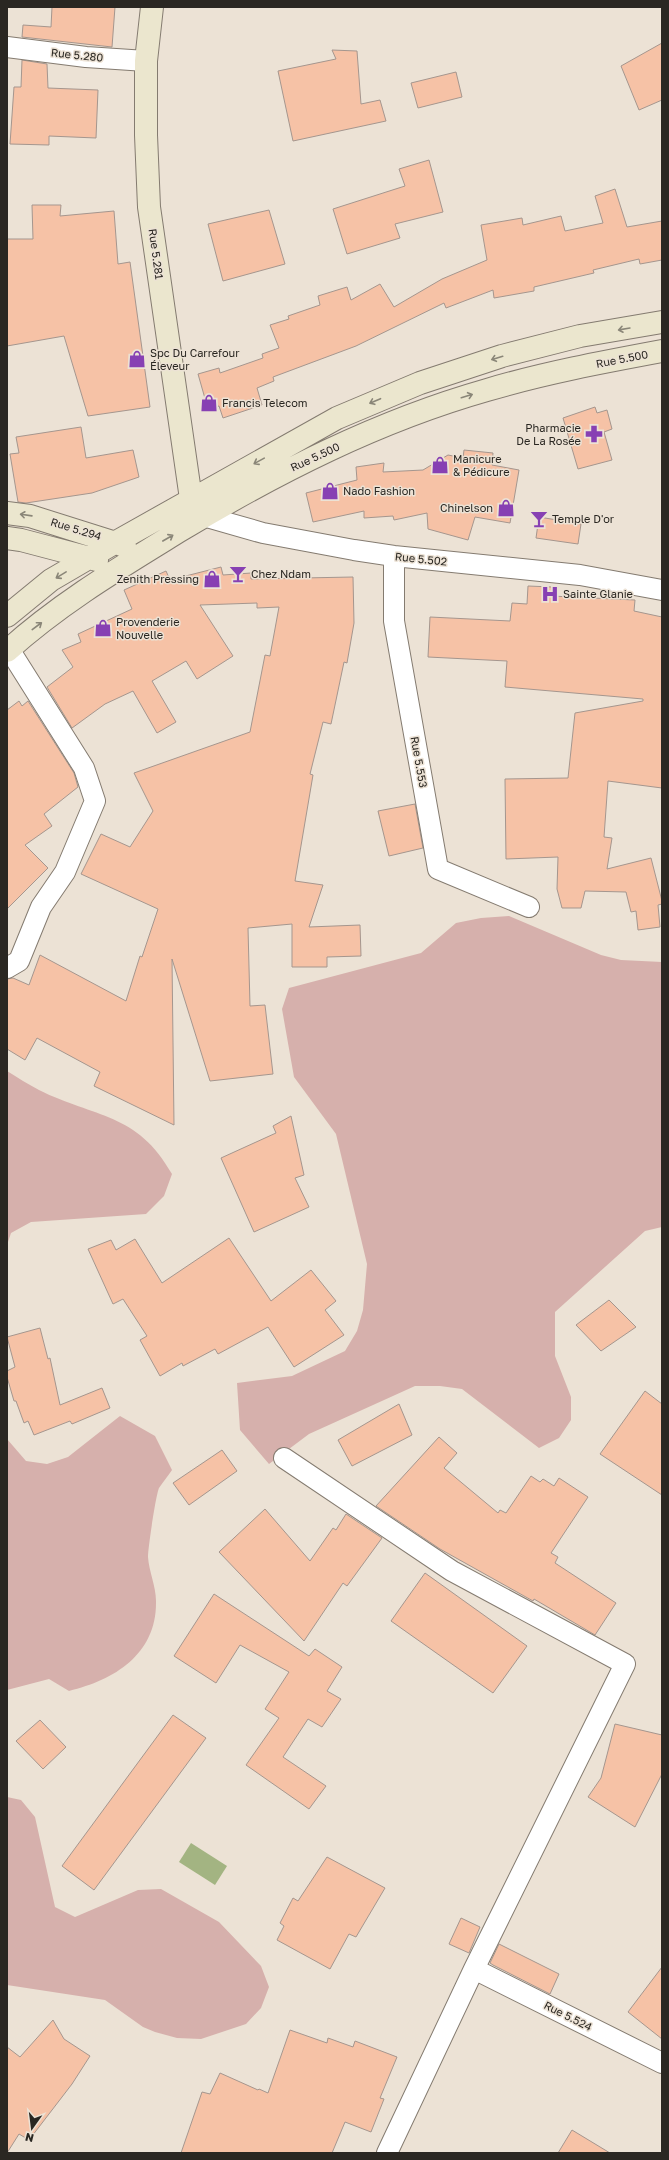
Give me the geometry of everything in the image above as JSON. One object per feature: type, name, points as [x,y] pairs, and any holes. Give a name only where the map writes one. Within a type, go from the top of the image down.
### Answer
[{"type":"main road","name":"Rue 5.281","points":[[152,7],[146,61],[146,135],[149,207],[197,507]]},
{"type":"main road","name":"Rue 5.500","points":[[8,650],[68,602],[142,553],[197,507],[336,418],[420,384],[502,356],[573,338],[662,322]]},
{"type":"main road","name":"Rue 5.500","points":[[7,616],[51,580],[116,542],[365,434],[487,390],[542,375],[662,351]]},
{"type":"main road","name":"Rue 5.294","points":[[7,513],[30,516],[116,542],[142,553]]},
{"type":"main road","name":"Rue 5.294","points":[[7,538],[90,557],[116,569]]},
{"type":"street","name":"Rue 5.280","points":[[7,47],[86,58],[146,61]]},
{"type":"street","name":"Rue 5.502","points":[[197,507],[263,533],[394,556],[580,574],[662,590]]},
{"type":"street","name":"Rue 5.553","points":[[394,556],[394,621],[438,869],[529,907]]},
{"type":"street","points":[[7,968],[19,961],[41,907],[64,872],[95,801],[84,768],[8,650]]},
{"type":"street","points":[[284,1458],[452,1571],[625,1664],[474,1969],[387,2153]]},
{"type":"street","name":"Rue 5.524","points":[[474,1969],[662,2063]]},
{"type":"shaded area","points":[[509,916],[601,955],[621,960],[662,962],[662,1227],[645,1231],[555,1312],[555,1356],[571,1397],[571,1420],[559,1438],[539,1448],[462,1389],[440,1386],[415,1386],[309,1434],[269,1464],[240,1430],[237,1383],[292,1376],[345,1351],[357,1331],[363,1310],[367,1264],[336,1134],[294,1077],[282,1009],[289,988],[421,953],[456,923],[481,918]]},
{"type":"shaded area","points":[[7,1071],[39,1090],[113,1119],[144,1139],[159,1154],[172,1174],[164,1196],[146,1214],[31,1222],[11,1233],[7,1245]]},
{"type":"shaded area","points":[[120,1416],[155,1436],[172,1470],[159,1488],[151,1533],[148,1557],[156,1601],[154,1620],[149,1636],[141,1650],[130,1662],[117,1672],[102,1680],[69,1691],[49,1679],[7,1690],[7,1439],[26,1461],[47,1464],[68,1457]]},
{"type":"shaded area","points":[[7,1797],[21,1800],[35,1817],[55,1907],[75,1917],[138,1890],[161,1889],[219,1922],[261,1966],[269,1987],[261,2008],[246,2024],[201,2039],[177,2038],[143,2027],[105,2000],[7,1985]]},
{"type":"shaded area","points":[[191,1843],[227,1866],[215,1885],[179,1862]]},
{"type":"building","points":[[52,7],[115,7],[112,47],[22,37],[23,25],[51,27]]},
{"type":"building","points":[[662,43],[662,100],[639,110],[621,66]]},
{"type":"building","points":[[332,50],[357,51],[361,104],[380,100],[386,121],[293,141],[278,71],[336,59]]},
{"type":"building","points":[[22,60],[47,64],[48,88],[98,90],[96,138],[49,136],[49,145],[10,144],[14,87],[21,87]]},
{"type":"building","points":[[456,72],[462,97],[418,108],[411,83]]},
{"type":"building","points":[[429,160],[443,212],[395,224],[400,238],[347,254],[333,209],[405,186],[399,169]]},
{"type":"building","points":[[615,189],[627,227],[662,221],[662,260],[640,264],[639,259],[593,270],[594,273],[534,287],[534,291],[494,298],[493,290],[446,308],[444,303],[356,346],[273,377],[274,381],[257,388],[262,405],[223,418],[219,406],[208,409],[198,374],[219,368],[220,373],[263,358],[262,354],[279,348],[270,325],[289,319],[288,316],[320,305],[318,296],[347,287],[351,300],[380,284],[394,307],[442,279],[487,260],[481,225],[522,218],[523,225],[561,216],[565,231],[603,223],[595,196]]},
{"type":"building","points":[[32,205],[61,205],[60,216],[114,211],[118,264],[130,262],[150,407],[88,416],[64,336],[7,346],[7,239],[33,239]]},
{"type":"building","points":[[269,210],[285,264],[223,281],[208,224]]},
{"type":"building","points":[[595,407],[597,413],[607,410],[612,429],[604,432],[612,460],[578,469],[563,418]]},
{"type":"building","points":[[81,427],[86,458],[133,450],[139,477],[92,493],[26,503],[18,502],[10,454],[19,453],[16,437]]},
{"type":"building","points":[[464,450],[493,453],[492,465],[519,470],[510,523],[475,517],[468,540],[428,529],[427,513],[394,520],[393,516],[364,518],[364,511],[313,522],[306,493],[357,480],[356,467],[384,463],[383,472],[423,470],[448,455],[463,458]]},
{"type":"building","points":[[539,517],[581,524],[578,544],[536,538]]},
{"type":"building","points":[[221,567],[223,575],[251,573],[251,579],[353,577],[354,623],[347,663],[344,662],[331,724],[323,722],[310,774],[313,775],[295,881],[323,885],[309,927],[360,925],[361,956],[327,957],[327,967],[292,967],[292,924],[248,928],[250,1006],[265,1005],[273,1074],[210,1081],[172,959],[174,1125],[94,1086],[100,1072],[37,1038],[25,1060],[7,1049],[7,979],[13,978],[29,985],[40,955],[126,1001],[140,956],[142,957],[158,909],[81,874],[101,834],[130,847],[153,811],[134,773],[250,732],[265,655],[270,656],[279,607],[257,608],[257,603],[200,605],[233,656],[197,679],[186,661],[152,681],[176,722],[157,733],[133,691],[105,704],[72,728],[47,687],[73,667],[62,650],[81,642],[78,634],[132,609],[124,590],[166,571],[170,580]]},
{"type":"building","points":[[528,586],[552,587],[551,596],[635,600],[634,611],[662,617],[662,788],[608,781],[604,837],[612,838],[607,869],[651,858],[662,901],[662,904],[658,905],[660,927],[638,930],[636,911],[631,912],[626,892],[585,891],[581,908],[562,908],[557,889],[558,857],[506,859],[505,779],[568,778],[575,713],[643,701],[643,699],[505,687],[507,661],[428,657],[430,617],[510,621],[512,603],[527,604]]},
{"type":"building","points":[[19,701],[22,706],[28,701],[74,773],[78,787],[44,814],[52,826],[25,845],[48,868],[7,909],[7,710]]},
{"type":"building","points":[[415,804],[423,848],[389,856],[378,811]]},
{"type":"building","points":[[291,1116],[304,1175],[295,1178],[309,1207],[254,1232],[221,1158],[276,1133],[273,1126]]},
{"type":"building","points":[[229,1238],[271,1301],[311,1270],[336,1301],[325,1310],[344,1335],[294,1367],[268,1327],[218,1354],[215,1349],[183,1366],[182,1363],[160,1376],[140,1340],[147,1336],[123,1299],[113,1304],[88,1249],[111,1240],[116,1250],[135,1239],[162,1283]]},
{"type":"building","points":[[609,1300],[636,1327],[601,1351],[576,1325]]},
{"type":"building","points":[[40,1328],[48,1359],[50,1358],[60,1405],[102,1388],[110,1408],[72,1424],[70,1421],[34,1435],[28,1421],[24,1423],[16,1401],[14,1401],[7,1377],[7,1371],[15,1367],[7,1337]]},
{"type":"building","points":[[645,1391],[662,1404],[662,1495],[600,1454]]},
{"type":"building","points":[[399,1404],[412,1435],[352,1466],[338,1440]]},
{"type":"building","points":[[439,1437],[457,1453],[444,1468],[498,1513],[500,1510],[506,1513],[531,1476],[540,1482],[543,1479],[554,1486],[559,1478],[588,1497],[551,1553],[558,1557],[555,1563],[616,1603],[595,1635],[534,1599],[533,1601],[440,1549],[376,1506]]},
{"type":"building","points":[[222,1450],[237,1471],[189,1505],[173,1483]]},
{"type":"building","points":[[265,1509],[310,1561],[333,1528],[336,1530],[346,1514],[382,1538],[347,1586],[343,1583],[304,1641],[219,1552]]},
{"type":"building","points":[[425,1573],[527,1646],[493,1693],[391,1621]]},
{"type":"building","points":[[214,1594],[309,1656],[315,1649],[342,1667],[327,1691],[341,1699],[322,1727],[308,1719],[283,1757],[326,1786],[309,1809],[246,1765],[279,1718],[265,1709],[289,1672],[240,1645],[216,1683],[174,1656]]},
{"type":"building","points":[[173,1715],[206,1738],[94,1890],[62,1866]]},
{"type":"building","points":[[40,1720],[66,1747],[43,1769],[16,1741]]},
{"type":"building","points":[[615,1724],[662,1735],[662,1774],[635,1827],[588,1797],[601,1778]]},
{"type":"building","points":[[327,1857],[385,1888],[356,1937],[349,1934],[330,1969],[277,1940],[284,1926],[280,1923],[293,1898],[298,1901]]},
{"type":"building","points":[[461,1918],[480,1927],[469,1953],[449,1944]]},
{"type":"building","points":[[499,1944],[559,1974],[550,1994],[490,1963]]},
{"type":"building","points":[[662,1967],[662,2039],[628,2012]]},
{"type":"building","points":[[53,2020],[64,2039],[90,2056],[72,2084],[29,2140],[19,2134],[7,2153],[7,2047],[20,2057]]},
{"type":"building","points":[[290,2030],[327,2043],[328,2038],[353,2047],[355,2041],[397,2057],[380,2098],[384,2099],[371,2132],[345,2122],[332,2153],[181,2153],[202,2092],[210,2094],[220,2073],[268,2093]]},
{"type":"building","points":[[572,2130],[610,2153],[558,2153]]},
{"type":"place","name":"Spc Du Carrefour Éleveur","points":[[137,359]]},
{"type":"place","name":"Francis Telecom","points":[[209,403]]},
{"type":"place","name":"Pharmacie De La Rosée","points":[[594,434]]},
{"type":"place","name":"Manicure & Pédicure","points":[[440,465]]},
{"type":"place","name":"Nado Fashion","points":[[330,491]]},
{"type":"place","name":"Chinelson","points":[[506,508]]},
{"type":"place","name":"Temple D'or","points":[[539,519]]},
{"type":"place","name":"Chez Ndam","points":[[238,574]]},
{"type":"place","name":"Zenith Pressing","points":[[212,579]]},
{"type":"place","name":"Sainte Glanie","points":[[550,594]]},
{"type":"place","name":"Provenderie Nouvelle","points":[[103,628]]}]
